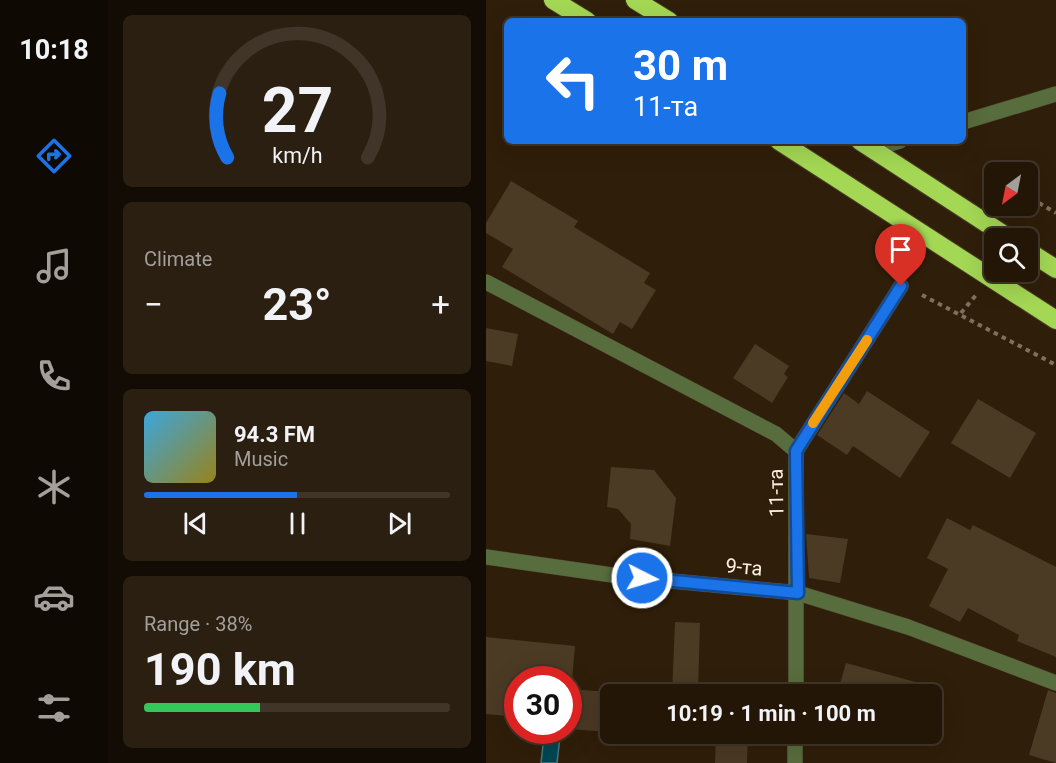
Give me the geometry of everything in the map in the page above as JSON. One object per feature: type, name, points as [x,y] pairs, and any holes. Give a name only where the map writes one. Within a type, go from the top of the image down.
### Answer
[{"type":"highway","points":[[553,0],[582,18]]},
{"type":"highway","points":[[635,0],[664,18]]},
{"type":"highway","points":[[784,144],[1056,320]]},
{"type":"highway","points":[[867,145],[994,228]]},
{"type":"highway","points":[[1038,257],[1056,269]]},
{"type":"street","points":[[966,121],[1056,94]]},
{"type":"street","points":[[486,282],[776,434],[796,451]]},
{"type":"street","name":"11-та","points":[[796,684],[798,593],[796,451],[901,286]]},
{"type":"street","name":"9-та","points":[[486,557],[619,576],[798,593],[908,627],[1056,683]]},
{"type":"street","points":[[795,744],[795,763]]},
{"type":"path","points":[[1038,202],[1056,213]]},
{"type":"path","points":[[901,286],[961,313],[1056,364]]},
{"type":"water","points":[[543,744],[559,744],[557,763],[541,763]]},
{"type":"building","points":[[511,181],[578,221],[574,227],[650,273],[644,283],[656,290],[632,329],[620,322],[613,334],[502,267],[513,249],[486,233],[486,223]]},
{"type":"building","points":[[486,328],[518,334],[512,366],[486,361]]},
{"type":"building","points":[[755,344],[789,366],[784,374],[788,377],[772,403],[733,378]]},
{"type":"building","points":[[867,391],[930,432],[900,478],[853,446],[847,455],[817,435],[844,393],[859,404]]},
{"type":"building","points":[[978,399],[1036,433],[1010,478],[951,443]]},
{"type":"building","points":[[611,467],[654,470],[676,498],[670,546],[630,539],[631,524],[618,509],[607,507]]},
{"type":"building","points":[[947,518],[970,530],[973,525],[1056,567],[1056,657],[1017,641],[1019,635],[968,608],[960,622],[929,606],[948,569],[927,558]]},
{"type":"building","points":[[806,534],[848,539],[840,583],[809,578]]},
{"type":"building","points":[[675,622],[700,623],[698,684],[672,684]]},
{"type":"building","points":[[486,637],[575,646],[573,666],[504,666],[504,716],[486,714]]},
{"type":"building","points":[[846,663],[923,684],[840,684]]},
{"type":"building","points":[[582,690],[600,691],[600,731],[582,730]]},
{"type":"building","points":[[1048,690],[1056,693],[1056,763],[1029,755]]},
{"type":"building","points":[[716,744],[748,744],[747,763],[715,763]]},
{"type":"slow traffic","points":[[813,423],[867,340]]},
{"type":"route","points":[[642,578],[798,593],[796,451],[901,286]]}]
